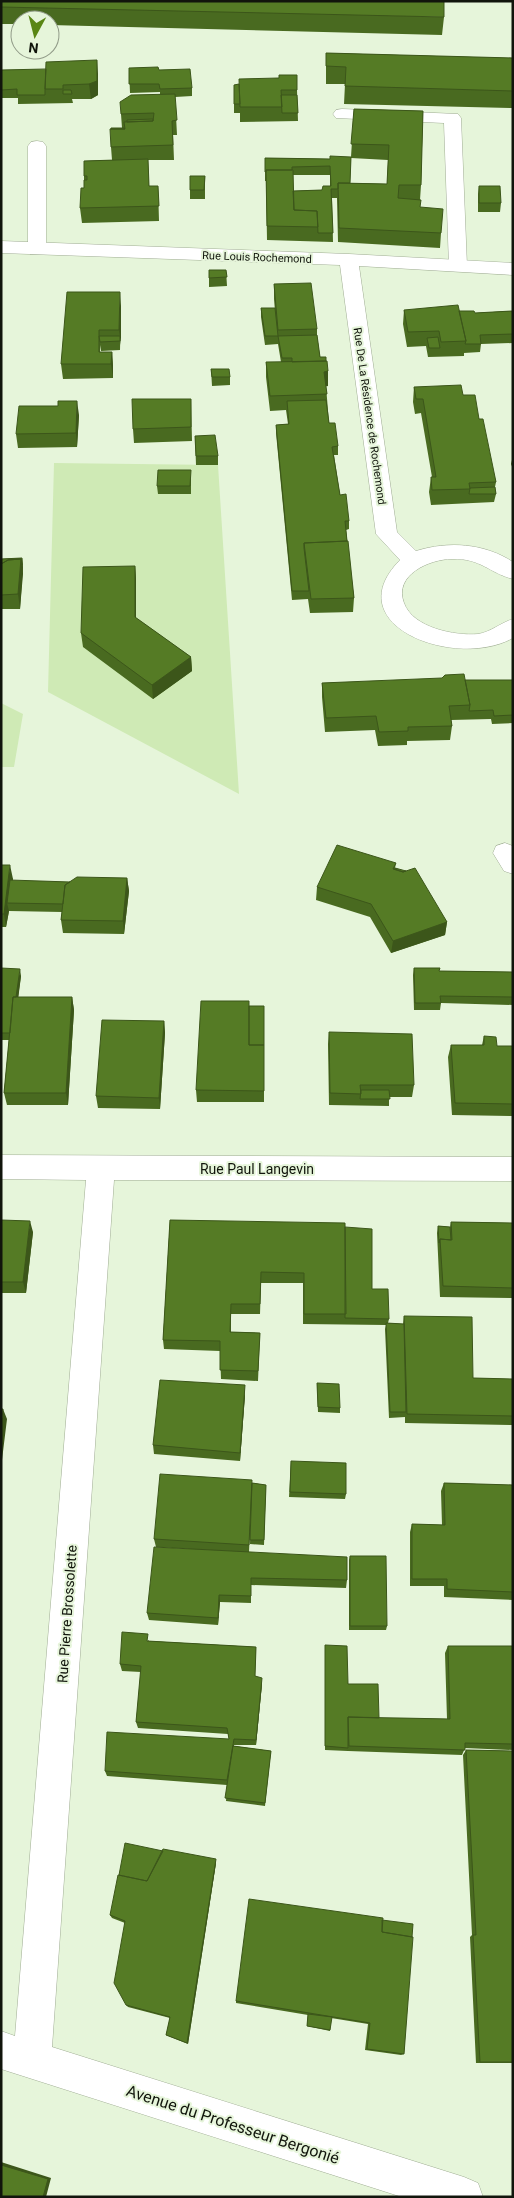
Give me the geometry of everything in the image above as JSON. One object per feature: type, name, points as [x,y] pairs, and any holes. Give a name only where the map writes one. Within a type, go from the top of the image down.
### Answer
[{"type":"street","points":[[342,114],[452,118],[458,266]]},
{"type":"street","points":[[37,146],[37,250]]},
{"type":"street","name":"Rue Louis Rochemond","points":[[1,248],[349,260],[513,269]]},
{"type":"street","name":"Rue De La Résidence de Rochemond","points":[[349,260],[387,534],[414,562]]},
{"type":"street","points":[[513,572],[503,564],[484,555],[462,551],[441,552],[421,557],[405,567],[395,580],[392,595],[396,610],[413,627],[424,635],[445,642],[468,643],[490,639],[513,627]]},
{"type":"street","name":"Rue Paul Langevin","points":[[1,1167],[513,1169]]},
{"type":"street","name":"Rue Pierre Brossolette","points":[[17,2055],[101,1168]]},
{"type":"street","name":"Avenue du Professeur Bergonié","points":[[17,2055],[464,2197]]},
{"type":"green space","points":[[54,463],[218,465],[239,794],[48,692]]},
{"type":"green space","points":[[1,703],[23,714],[14,767],[1,767]]},
{"type":"building","points":[[1,1],[444,1],[444,17],[1,7]]},
{"type":"building","points":[[326,53],[513,58],[513,91],[345,86],[346,67],[326,66]]},
{"type":"building","points":[[97,60],[97,81],[89,84],[63,85],[63,89],[45,89],[46,62]]},
{"type":"building","points":[[158,67],[159,70],[190,69],[192,88],[160,89],[159,84],[129,84],[129,68]]},
{"type":"building","points":[[46,69],[45,95],[17,95],[17,89],[1,90],[1,70]]},
{"type":"building","points":[[279,75],[297,75],[297,90],[281,90],[282,107],[240,107],[239,79],[279,78]]},
{"type":"building","points":[[239,84],[240,104],[234,104],[234,85]]},
{"type":"building","points":[[63,90],[71,90],[72,94],[63,94]]},
{"type":"building","points":[[175,94],[177,120],[172,121],[173,145],[111,147],[110,129],[125,129],[124,122],[153,121],[154,113],[121,114],[120,102],[131,95]]},
{"type":"building","points":[[281,95],[297,95],[298,113],[282,113]]},
{"type":"building","points":[[354,109],[423,111],[421,185],[399,185],[398,198],[421,200],[420,207],[443,209],[441,233],[339,228],[338,183],[387,184],[389,145],[351,144]]},
{"type":"building","points":[[153,119],[153,121],[127,122],[127,120]]},
{"type":"building","points":[[330,156],[351,157],[350,183],[338,183],[338,189],[331,189],[333,233],[318,233],[317,211],[294,210],[293,191],[322,190],[323,186],[331,186],[330,166],[292,167],[292,170],[266,170],[265,172],[265,158],[330,159]]},
{"type":"building","points":[[148,159],[149,186],[158,186],[159,206],[80,208],[81,188],[84,188],[84,180],[87,180],[87,176],[84,176],[84,161]]},
{"type":"building","points":[[266,170],[293,170],[294,210],[317,211],[318,227],[267,226]]},
{"type":"building","points":[[190,176],[205,176],[204,190],[190,190]]},
{"type":"building","points":[[479,186],[500,186],[501,203],[479,203]]},
{"type":"building","points":[[209,270],[226,270],[227,277],[209,278]]},
{"type":"building","points":[[311,283],[317,329],[278,330],[274,284]]},
{"type":"building","points":[[67,292],[120,292],[119,330],[99,330],[99,352],[112,352],[111,364],[61,364]]},
{"type":"building","points":[[458,305],[466,341],[441,342],[439,331],[408,332],[404,310]]},
{"type":"building","points":[[261,308],[275,308],[278,336],[265,336]]},
{"type":"building","points":[[459,311],[474,311],[475,313],[512,311],[513,334],[480,335],[481,344],[465,344],[466,341]]},
{"type":"building","points":[[317,335],[320,357],[326,357],[326,361],[292,362],[292,358],[282,358],[278,336]]},
{"type":"building","points":[[99,336],[120,336],[120,341],[100,342]]},
{"type":"building","points":[[438,337],[440,348],[429,348],[427,338]]},
{"type":"building","points":[[327,361],[328,371],[324,372],[327,394],[270,396],[266,362]]},
{"type":"building","points":[[211,369],[229,369],[230,377],[212,377]]},
{"type":"building","points":[[461,385],[463,395],[475,395],[479,419],[483,419],[496,482],[469,483],[470,489],[432,490],[431,477],[436,477],[423,399],[416,399],[414,387]]},
{"type":"building","points":[[132,399],[191,399],[191,427],[133,429]]},
{"type":"building","points":[[326,400],[329,423],[335,423],[338,446],[332,447],[340,495],[346,494],[349,521],[345,521],[347,541],[304,543],[309,591],[292,591],[276,425],[289,424],[287,401]]},
{"type":"building","points":[[58,401],[77,401],[76,433],[16,434],[19,406],[58,406]]},
{"type":"building","points":[[215,435],[218,456],[196,456],[195,436]]},
{"type":"building","points":[[158,470],[191,470],[190,486],[157,486]]},
{"type":"building","points":[[495,487],[496,494],[469,494],[470,488]]},
{"type":"building","points":[[348,541],[354,598],[311,599],[304,543]]},
{"type":"building","points":[[22,558],[22,565],[21,559],[8,560],[1,564],[1,559]]},
{"type":"building","points":[[21,559],[18,594],[1,595],[1,564],[8,560]]},
{"type":"building","points":[[135,566],[135,617],[191,657],[152,685],[81,633],[83,567]]},
{"type":"building","points":[[464,674],[470,705],[449,706],[452,726],[408,727],[408,731],[379,732],[376,716],[326,718],[322,683],[442,678],[445,675]]},
{"type":"building","points":[[465,680],[513,680],[513,715],[494,716],[493,710],[469,711],[470,705]]},
{"type":"building","points":[[337,845],[396,863],[393,869],[403,872],[415,868],[447,922],[393,941],[371,904],[317,887]]},
{"type":"building","points":[[1,865],[10,865],[4,914],[1,914]]},
{"type":"building","points":[[77,877],[127,878],[123,921],[61,920],[65,885]]},
{"type":"building","points":[[10,880],[70,882],[65,885],[63,904],[7,903]]},
{"type":"building","points":[[1,968],[20,969],[16,997],[13,997],[10,1033],[1,1033]]},
{"type":"building","points":[[414,968],[440,968],[439,971],[513,972],[513,997],[440,996],[441,1003],[415,1003]]},
{"type":"building","points":[[13,997],[72,997],[66,1093],[4,1093]]},
{"type":"building","points":[[201,1001],[249,1001],[249,1045],[264,1045],[264,1091],[196,1090]]},
{"type":"building","points":[[249,1006],[264,1006],[264,1045],[249,1045]]},
{"type":"building","points":[[102,1020],[164,1021],[159,1098],[96,1096]]},
{"type":"building","points":[[329,1032],[412,1034],[414,1085],[360,1085],[361,1094],[330,1093]]},
{"type":"building","points":[[484,1036],[496,1037],[497,1046],[513,1046],[513,1104],[455,1103],[451,1045],[484,1045]]},
{"type":"building","points":[[361,1090],[389,1090],[390,1099],[360,1099]]},
{"type":"building","points":[[1,1220],[30,1221],[23,1282],[1,1282]]},
{"type":"building","points":[[170,1220],[345,1223],[346,1314],[304,1314],[304,1273],[261,1272],[260,1304],[231,1304],[230,1332],[260,1333],[258,1371],[220,1370],[220,1341],[163,1340]]},
{"type":"building","points":[[451,1222],[513,1223],[513,1288],[443,1286],[440,1239],[452,1240]]},
{"type":"building","points":[[438,1226],[450,1227],[451,1240],[440,1239],[439,1243]]},
{"type":"building","points":[[345,1227],[372,1229],[372,1289],[388,1289],[389,1319],[345,1318]]},
{"type":"building","points":[[404,1316],[472,1317],[473,1378],[513,1379],[513,1416],[407,1414]]},
{"type":"building","points":[[386,1323],[404,1324],[406,1412],[390,1412]]},
{"type":"building","points":[[160,1380],[245,1385],[240,1453],[153,1445]]},
{"type":"building","points":[[317,1383],[339,1384],[340,1408],[318,1407]]},
{"type":"building","points":[[1,1409],[3,1409],[1,1428]]},
{"type":"building","points":[[291,1461],[346,1463],[346,1494],[290,1492]]},
{"type":"building","points":[[160,1474],[252,1480],[249,1545],[154,1539]]},
{"type":"building","points":[[252,1483],[266,1485],[264,1540],[250,1540]]},
{"type":"building","points":[[444,1483],[513,1485],[513,1592],[447,1589],[447,1579],[412,1579],[412,1524],[445,1525]]},
{"type":"building","points":[[154,1547],[347,1557],[347,1580],[251,1578],[251,1596],[219,1595],[218,1618],[147,1613]]},
{"type":"building","points":[[350,1556],[386,1556],[387,1626],[350,1626]]},
{"type":"building","points":[[122,1632],[148,1634],[147,1641],[256,1647],[255,1676],[262,1678],[256,1740],[234,1739],[227,1780],[105,1771],[107,1732],[229,1739],[227,1728],[136,1722],[141,1666],[120,1664]]},
{"type":"building","points":[[325,1645],[347,1646],[348,1684],[378,1684],[379,1718],[348,1717],[348,1748],[325,1746]]},
{"type":"building","points":[[448,1646],[513,1646],[513,1744],[465,1743],[465,1750],[349,1746],[348,1717],[450,1719]]},
{"type":"building","points":[[233,1746],[271,1751],[265,1803],[225,1798]]},
{"type":"building","points":[[466,1750],[513,1751],[513,2062],[480,2062],[473,1935],[476,1935]]},
{"type":"building","points":[[125,1843],[163,1851],[147,1881],[119,1875]]},
{"type":"building","points":[[163,1849],[216,1859],[187,2043],[166,2035],[170,2017],[126,2005],[114,1983],[125,1921],[110,1915],[118,1875],[147,1881]]},
{"type":"building","points":[[249,1899],[383,1918],[382,1932],[413,1937],[404,2054],[367,2049],[370,2023],[236,2001]]},
{"type":"building","points":[[382,1920],[413,1924],[412,1937],[382,1932]]},
{"type":"building","points":[[308,2014],[332,2017],[330,2030],[307,2026]]},
{"type":"building","points":[[1,2165],[48,2179],[43,2197],[1,2197]]}]
